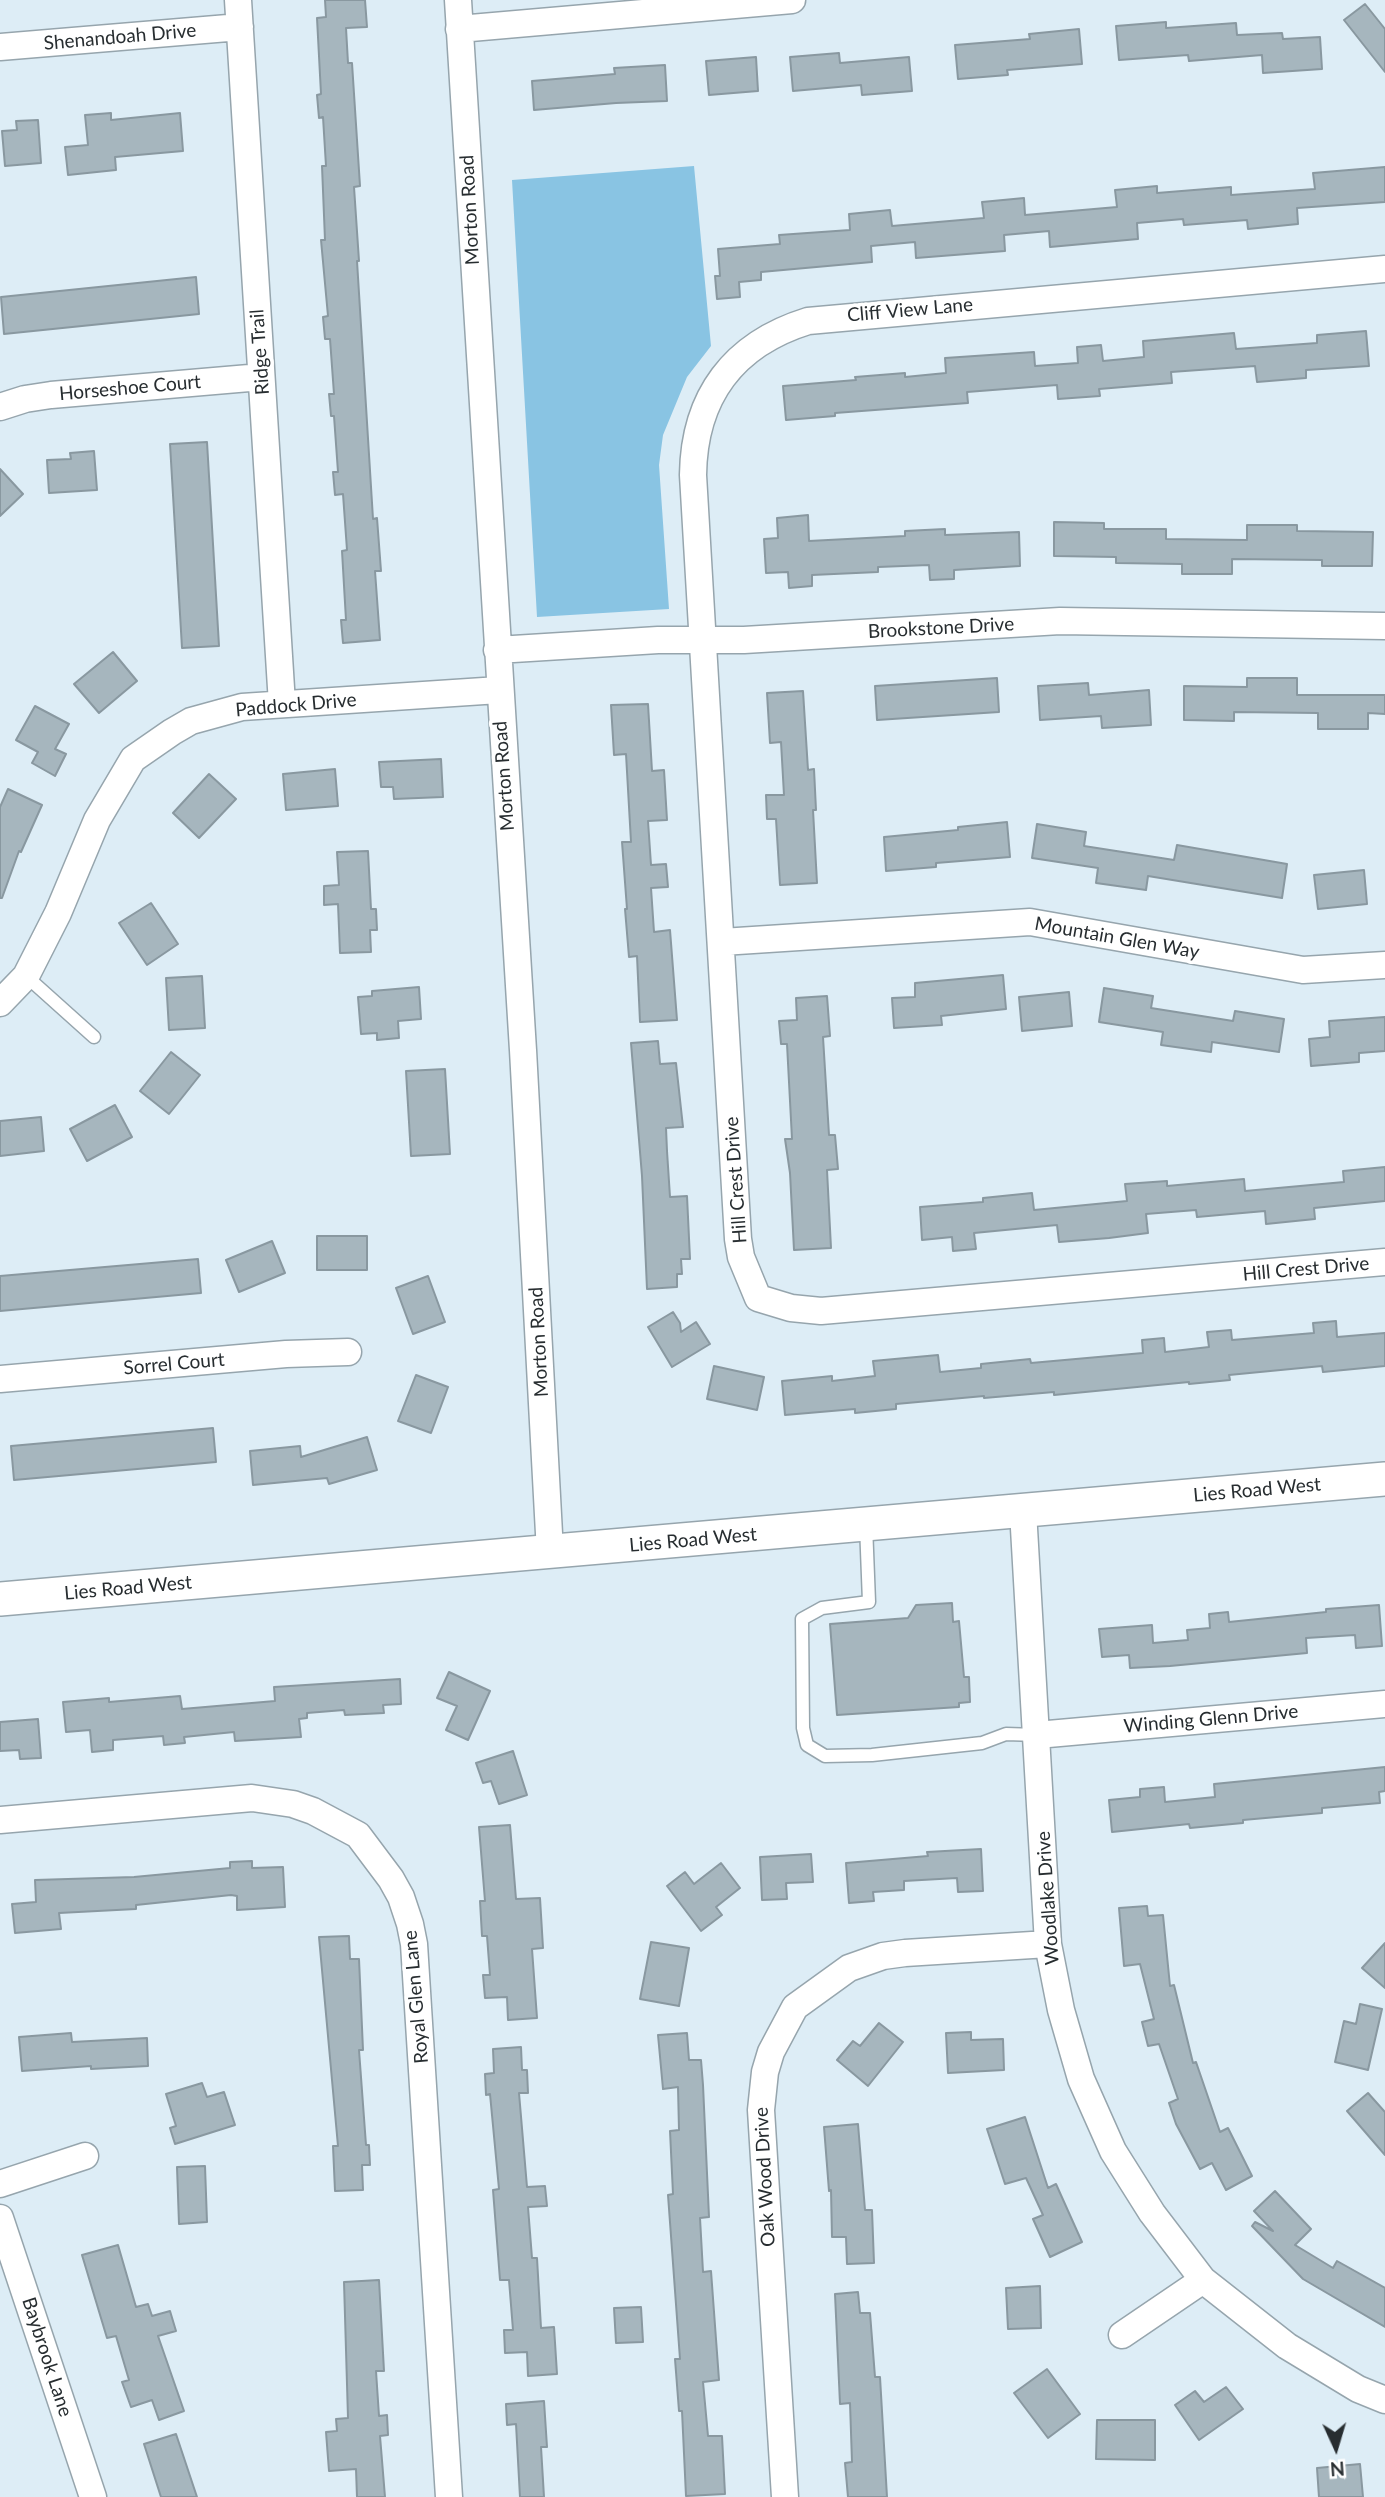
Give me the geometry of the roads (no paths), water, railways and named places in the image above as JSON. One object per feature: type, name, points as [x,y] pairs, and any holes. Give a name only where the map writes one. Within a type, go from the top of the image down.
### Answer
[{"type":"street","name":"Ridge Trail","points":[[238,0],[282,704]]},
{"type":"street","name":"Morton Road","points":[[458,0],[523,1050],[550,1552]]},
{"type":"street","points":[[459,29],[654,6],[792,0]]},
{"type":"street","name":"Shenandoah Drive","points":[[0,47],[240,27]]},
{"type":"street","name":"Cliff View Lane","points":[[703,640],[693,475],[696,439],[708,404],[728,368],[781,329],[830,317],[1385,269]]},
{"type":"street","name":"Horseshoe Court","points":[[0,407],[51,395],[261,376]]},
{"type":"street","name":"Brookstone Drive","points":[[497,650],[658,640],[744,640],[1060,621],[1385,626]]},
{"type":"street","name":"Hill Crest Drive","points":[[703,640],[738,1239],[741,1257],[758,1298],[791,1308],[821,1311],[1385,1262]]},
{"type":"street","name":"Paddock Drive","points":[[0,1003],[26,976],[58,913],[97,820],[133,759],[191,721],[242,707],[499,690]]},
{"type":"street","name":"Mountain Glen Way","points":[[722,942],[1030,922],[1303,970],[1385,965]]},
{"type":"street","name":"Sorrel Court","points":[[0,1379],[286,1354],[348,1352]]},
{"type":"street","name":"Lies Road West","points":[[0,1599],[1385,1479]]},
{"type":"street","name":"Woodlake Drive","points":[[1023,1511],[1048,1944],[1071,2049],[1097,2119],[1130,2182],[1203,2280],[1287,2346],[1339,2378],[1385,2400]]},
{"type":"street","name":"Winding Glenn Drive","points":[[1037,1735],[1385,1704]]},
{"type":"street","name":"Royal Glen Lane","points":[[0,1820],[252,1798],[272,1800],[313,1811],[358,1835],[391,1879],[410,1924],[414,1944],[449,2497]]},
{"type":"street","name":"Oak Wood Drive","points":[[785,2497],[761,2110],[763,2082],[771,2052],[795,2007],[835,1976],[864,1962],[905,1953],[1048,1944]]},
{"type":"street","points":[[0,2184],[85,2157]]},
{"type":"street","name":"Baybrook Lane","points":[[0,2218],[11,2283],[93,2497]]},
{"type":"street","points":[[1122,2335],[1203,2280]]},
{"type":"lane","points":[[26,976],[94,1037]]},
{"type":"lane","points":[[866,1525],[869,1602],[822,1608],[802,1619],[803,1728],[807,1745],[824,1756],[873,1755],[958,1747],[982,1743],[1006,1734],[1037,1735]]}]
